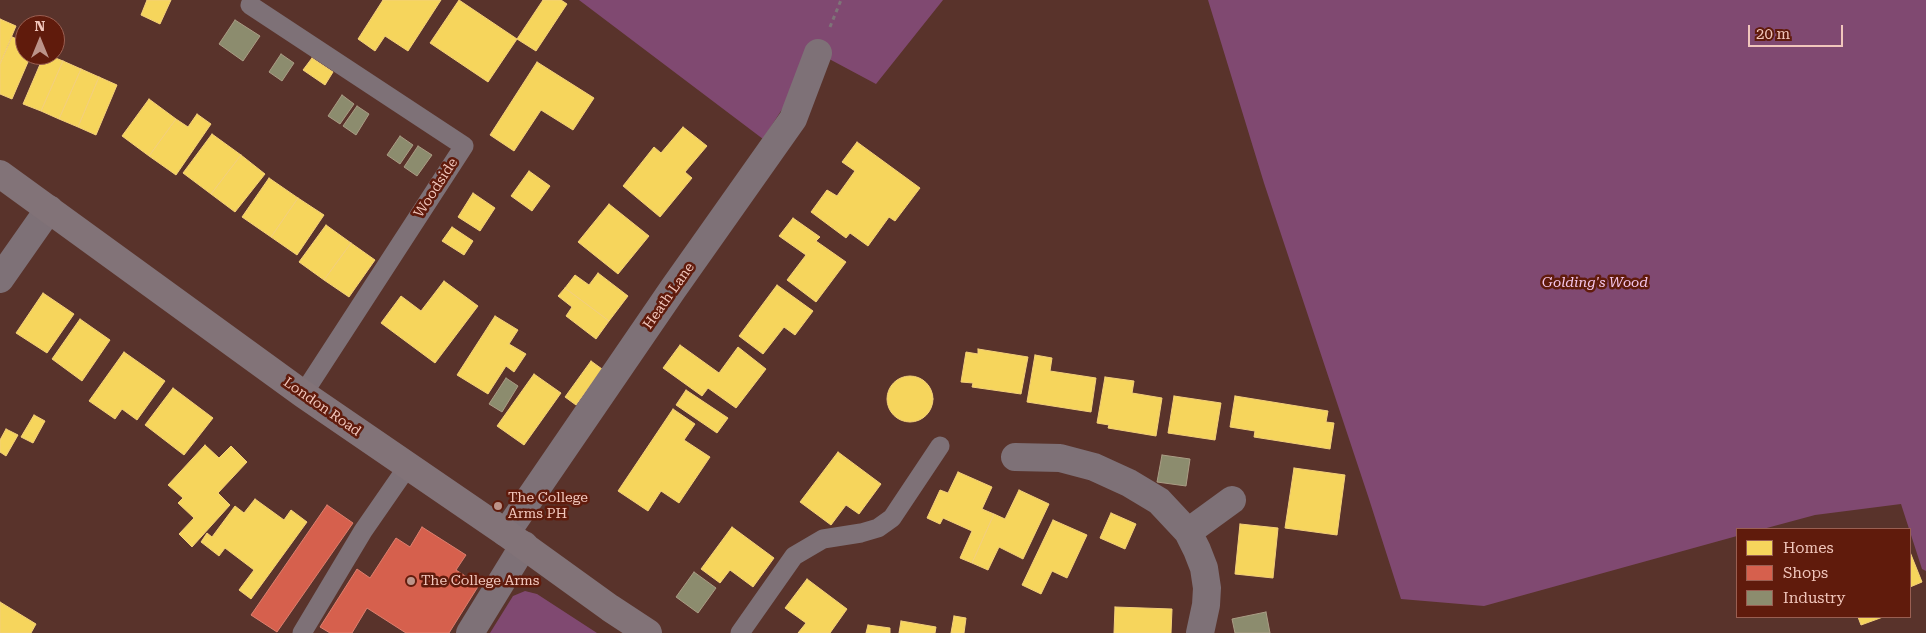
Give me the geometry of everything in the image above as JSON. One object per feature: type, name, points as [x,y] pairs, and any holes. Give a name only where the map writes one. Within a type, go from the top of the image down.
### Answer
[{"type":"main road","name":"London Road","points":[[0,174],[302,394],[515,539],[610,608],[648,633]]},
{"type":"street","name":"Heath Lane","points":[[470,633],[515,539],[673,289],[792,119],[818,53]]},
{"type":"street","points":[[0,279],[49,209]]},
{"type":"street","points":[[1015,457],[1060,458],[1094,467],[1129,483],[1159,501],[1188,532],[1204,568],[1207,588],[1206,605],[1200,633]]},
{"type":"street","points":[[1188,532],[1232,500]]},
{"type":"lane","name":"Woodside","points":[[250,5],[464,146],[302,394]]},
{"type":"lane","points":[[740,633],[794,556],[823,539],[861,533],[878,528],[892,518],[940,446]]},
{"type":"lane","points":[[302,633],[363,531],[408,466]]},
{"type":"green space","points":[[579,0],[943,0],[876,84],[818,53],[763,139]]},
{"type":"green space","name":"Golding's Wood","points":[[1208,0],[1926,0],[1926,571],[1922,569],[1911,535],[1911,528],[1909,528],[1901,504],[1815,515],[1767,528],[1736,528],[1736,536],[1484,606],[1401,599],[1264,183]]},
{"type":"green space","points":[[525,591],[537,594],[597,633],[490,633],[513,596]]},
{"type":"building: Homes","points":[[147,0],[171,0],[160,24],[141,15]]},
{"type":"building: Homes","points":[[383,0],[441,0],[408,51],[385,36],[375,51],[358,39]]},
{"type":"building: Homes","points":[[459,0],[517,39],[488,82],[430,43]]},
{"type":"building: Homes","points":[[543,0],[561,0],[567,4],[536,51],[517,39]]},
{"type":"building: Homes","points":[[0,19],[15,26],[15,28],[0,64]]},
{"type":"building: Homes","points":[[12,37],[15,38],[15,65],[27,65],[12,99],[0,94],[0,64]]},
{"type":"building: Homes","points":[[312,58],[333,72],[325,85],[303,70]]},
{"type":"building: Homes","points":[[65,62],[81,69],[59,119],[41,111],[61,65],[65,65]]},
{"type":"building: Homes","points":[[537,62],[594,98],[573,130],[541,110],[514,151],[490,135]]},
{"type":"building: Homes","points":[[40,65],[61,65],[41,111],[23,104]]},
{"type":"building: Homes","points":[[81,69],[99,77],[78,127],[59,119]]},
{"type":"building: Homes","points":[[99,77],[117,85],[96,135],[78,127]]},
{"type":"building: Homes","points":[[149,99],[176,119],[149,156],[122,136]]},
{"type":"building: Homes","points":[[197,114],[211,124],[176,175],[149,156],[176,119],[188,127]]},
{"type":"building: Homes","points":[[683,127],[707,146],[685,172],[692,178],[660,217],[623,186],[654,147],[661,153]]},
{"type":"building: Homes","points":[[212,134],[241,155],[211,194],[183,173]]},
{"type":"building: Homes","points":[[857,142],[920,188],[895,221],[889,217],[868,246],[850,233],[846,238],[811,212],[827,190],[837,196],[855,171],[842,162]]},
{"type":"building: Homes","points":[[241,155],[265,174],[235,212],[211,194]]},
{"type":"building: Homes","points":[[529,171],[550,186],[532,211],[511,196]]},
{"type":"building: Homes","points":[[269,178],[298,198],[271,237],[242,217]]},
{"type":"building: Homes","points":[[473,193],[495,208],[480,231],[458,217]]},
{"type":"building: Homes","points":[[298,198],[324,215],[297,255],[271,237]]},
{"type":"building: Homes","points":[[609,204],[649,236],[618,274],[578,242]]},
{"type":"building: Homes","points":[[793,218],[820,237],[816,241],[846,262],[816,302],[787,280],[806,255],[779,236]]},
{"type":"building: Homes","points":[[326,225],[351,243],[324,280],[299,262]]},
{"type":"building: Homes","points":[[452,227],[473,241],[464,255],[442,241]]},
{"type":"building: Homes","points":[[351,243],[375,260],[349,297],[324,280]]},
{"type":"building: Homes","points":[[598,273],[628,296],[609,321],[565,288],[575,275],[589,285]]},
{"type":"building: Homes","points":[[444,281],[478,306],[435,363],[381,323],[401,296],[421,311]]},
{"type":"building: Homes","points":[[777,285],[813,311],[795,335],[784,327],[763,354],[739,336]]},
{"type":"building: Homes","points":[[565,288],[609,321],[596,339],[566,316],[572,307],[558,296]]},
{"type":"building: Homes","points":[[43,293],[74,314],[47,353],[16,333]]},
{"type":"building: Homes","points":[[495,316],[518,330],[509,344],[526,354],[514,372],[506,366],[488,394],[457,375]]},
{"type":"building: Homes","points":[[80,319],[110,340],[82,381],[52,359]]},
{"type":"building: Homes","points":[[680,345],[719,373],[738,347],[766,369],[736,408],[708,388],[702,396],[663,368]]},
{"type":"building: Homes","points":[[978,349],[1028,357],[1021,394],[972,387],[973,383],[961,382],[966,352],[978,354]]},
{"type":"building: Homes","points":[[124,352],[165,381],[137,420],[122,409],[115,419],[89,401]]},
{"type":"building: Homes","points":[[1035,355],[1052,358],[1050,371],[1096,378],[1091,412],[1027,402]]},
{"type":"building: Homes","points":[[591,361],[602,369],[576,405],[565,397]]},
{"type":"building: Homes","points":[[534,374],[561,393],[524,445],[497,426]]},
{"type":"building: Homes","points":[[906,376],[914,376],[923,380],[929,386],[933,399],[929,412],[923,418],[914,422],[906,422],[897,418],[891,412],[887,403],[887,395],[891,386],[897,380]]},
{"type":"building: Homes","points":[[1105,377],[1134,381],[1132,393],[1162,398],[1156,436],[1108,428],[1109,425],[1097,423]]},
{"type":"building: Homes","points":[[173,388],[213,418],[184,455],[145,425]]},
{"type":"building: Homes","points":[[686,390],[728,418],[717,433],[676,405]]},
{"type":"building: Homes","points":[[1174,396],[1221,403],[1215,440],[1168,433]]},
{"type":"building: Homes","points":[[1235,396],[1328,411],[1326,422],[1334,423],[1330,449],[1254,437],[1255,431],[1230,427]]},
{"type":"building: Homes","points":[[673,409],[695,424],[684,440],[710,457],[679,503],[661,491],[648,511],[618,491]]},
{"type":"building: Homes","points":[[34,415],[45,421],[33,443],[21,437]]},
{"type":"building: Homes","points":[[6,429],[18,435],[6,456],[0,452],[0,440]]},
{"type":"building: Homes","points":[[205,445],[219,458],[231,446],[247,462],[218,493],[230,505],[192,547],[179,534],[194,518],[178,503],[183,498],[168,485]]},
{"type":"building: Homes","points":[[838,452],[881,484],[859,514],[846,505],[831,525],[800,502]]},
{"type":"building: Homes","points":[[1294,468],[1345,475],[1337,535],[1285,528]]},
{"type":"building: Homes","points":[[958,472],[992,487],[982,509],[994,514],[972,563],[960,558],[972,531],[943,518],[940,524],[927,518],[940,490],[948,493]]},
{"type":"building: Homes","points":[[1019,490],[1049,504],[1023,559],[999,547],[988,570],[972,563],[994,514],[1005,519]]},
{"type":"building: Homes","points":[[255,499],[284,520],[291,510],[307,522],[251,599],[239,590],[254,570],[225,548],[219,556],[201,542],[207,533],[212,537],[235,506],[244,513]]},
{"type":"building: Homes","points":[[1111,513],[1136,524],[1125,549],[1100,538]]},
{"type":"building: Homes","points":[[1053,520],[1087,535],[1067,578],[1052,571],[1041,594],[1022,585]]},
{"type":"building: Homes","points":[[1240,524],[1278,528],[1273,578],[1235,574]]},
{"type":"building: Homes","points":[[732,527],[774,558],[753,587],[730,570],[720,583],[701,569]]},
{"type":"building: Homes","points":[[1911,554],[1922,582],[1911,587]]},
{"type":"building: Homes","points":[[807,579],[847,609],[830,633],[798,633],[806,623],[785,608]]},
{"type":"building: Homes","points":[[0,602],[36,624],[31,633],[0,633]]},
{"type":"building: Homes","points":[[1115,607],[1172,609],[1171,633],[1114,633]]},
{"type":"building: Homes","points":[[954,616],[966,618],[964,633],[951,633]]},
{"type":"building: Homes","points":[[1858,618],[1880,618],[1861,625]]},
{"type":"building: Homes","points":[[901,621],[936,627],[935,633],[899,633]]},
{"type":"building: Homes","points":[[868,625],[890,628],[890,633],[866,633]]},
{"type":"building: Shops","points":[[327,505],[353,523],[277,632],[251,615]]},
{"type":"building: Shops","name":"The College Arms","points":[[422,527],[466,555],[456,570],[479,585],[449,633],[406,633],[367,608],[352,633],[330,633],[320,627],[357,569],[370,578],[396,538],[410,547]]},
{"type":"building: Industry","points":[[235,20],[260,36],[243,61],[219,44]]},
{"type":"building: Industry","points":[[281,54],[294,63],[282,81],[269,72]]},
{"type":"building: Industry","points":[[342,95],[354,104],[340,124],[328,116]]},
{"type":"building: Industry","points":[[357,106],[369,114],[356,135],[343,126]]},
{"type":"building: Industry","points":[[400,136],[413,145],[400,164],[387,155]]},
{"type":"building: Industry","points":[[418,146],[432,155],[417,176],[404,167]]},
{"type":"building: Industry","points":[[506,378],[518,386],[502,412],[489,404]]},
{"type":"building: Industry","points":[[1162,455],[1190,459],[1186,486],[1157,482]]},
{"type":"building: Industry","points":[[694,572],[716,588],[698,613],[676,597]]},
{"type":"building: Industry","points":[[1266,612],[1270,633],[1235,633],[1232,619]]},
{"type":"place","name":"The College Arms PH","points":[[498,506]]},
{"type":"place","name":"The College Arms","points":[[411,581]]}]
